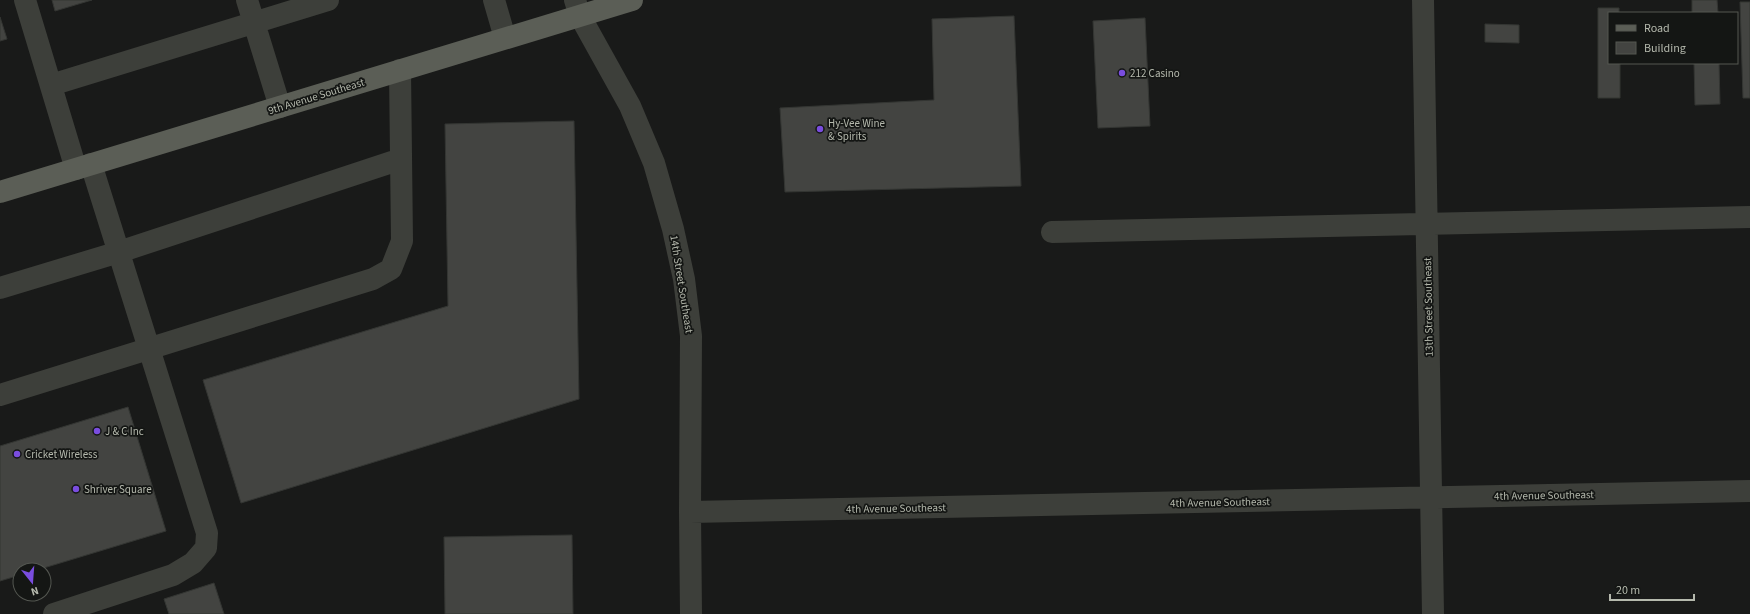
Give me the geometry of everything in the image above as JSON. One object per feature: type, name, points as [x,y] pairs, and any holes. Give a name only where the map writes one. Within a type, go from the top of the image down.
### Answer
[{"type":"main road","name":"9th Avenue Southeast","points":[[0,192],[505,38],[577,8],[632,0]]},
{"type":"street","points":[[26,0],[51,85],[119,252],[207,533],[206,548],[193,562],[173,575],[54,614]]},
{"type":"street","points":[[247,0],[280,107]]},
{"type":"street","points":[[51,85],[328,0]]},
{"type":"street","points":[[494,0],[505,38]]},
{"type":"street","name":"13th Street Southeast","points":[[1423,0],[1433,614]]},
{"type":"street","name":"14th Street Southeast","points":[[577,8],[630,106],[654,163],[675,236],[684,279],[691,336],[690,512],[692,614]]},
{"type":"street","points":[[0,395],[373,279],[390,269],[402,241],[400,70]]},
{"type":"street","points":[[0,288],[119,252],[401,159]]},
{"type":"street","points":[[1052,232],[1750,217]]},
{"type":"street","name":"4th Avenue Southeast","points":[[690,512],[1750,491]]},
{"type":"building","points":[[52,0],[92,0],[55,11]]},
{"type":"building","points":[[1692,0],[1717,0],[1718,12],[1692,12]]},
{"type":"building","points":[[1740,2],[1750,2],[1750,98],[1743,98]]},
{"type":"building","points":[[1598,8],[1619,8],[1619,12],[1608,12],[1608,64],[1620,64],[1620,98],[1598,98]]},
{"type":"building","points":[[1014,16],[1021,186],[785,192],[780,108],[934,100],[932,19]]},
{"type":"building","points":[[0,17],[7,39],[0,41]]},
{"type":"building","name":"212 Casino","points":[[1145,18],[1150,126],[1098,128],[1093,21]]},
{"type":"building","points":[[1485,24],[1519,25],[1519,43],[1485,42]]},
{"type":"building","points":[[1694,64],[1719,64],[1720,104],[1695,105]]},
{"type":"building","points":[[574,121],[579,399],[241,503],[203,380],[448,306],[445,124]]},
{"type":"building","name":"Shriver Square","points":[[128,407],[166,531],[52,565],[52,562],[12,562],[12,577],[0,581],[0,446]]},
{"type":"building","points":[[572,535],[573,614],[445,614],[444,537]]},
{"type":"building","points":[[214,583],[224,614],[169,614],[164,599]]},
{"type":"place","name":"212 Casino","points":[[1122,73]]},
{"type":"place","name":"Hy-Vee Wine & Spirits","points":[[820,129]]},
{"type":"place","name":"J & C Inc","points":[[97,431]]},
{"type":"place","name":"Cricket Wireless","points":[[17,454]]},
{"type":"place","name":"Shriver Square","points":[[76,489]]}]
